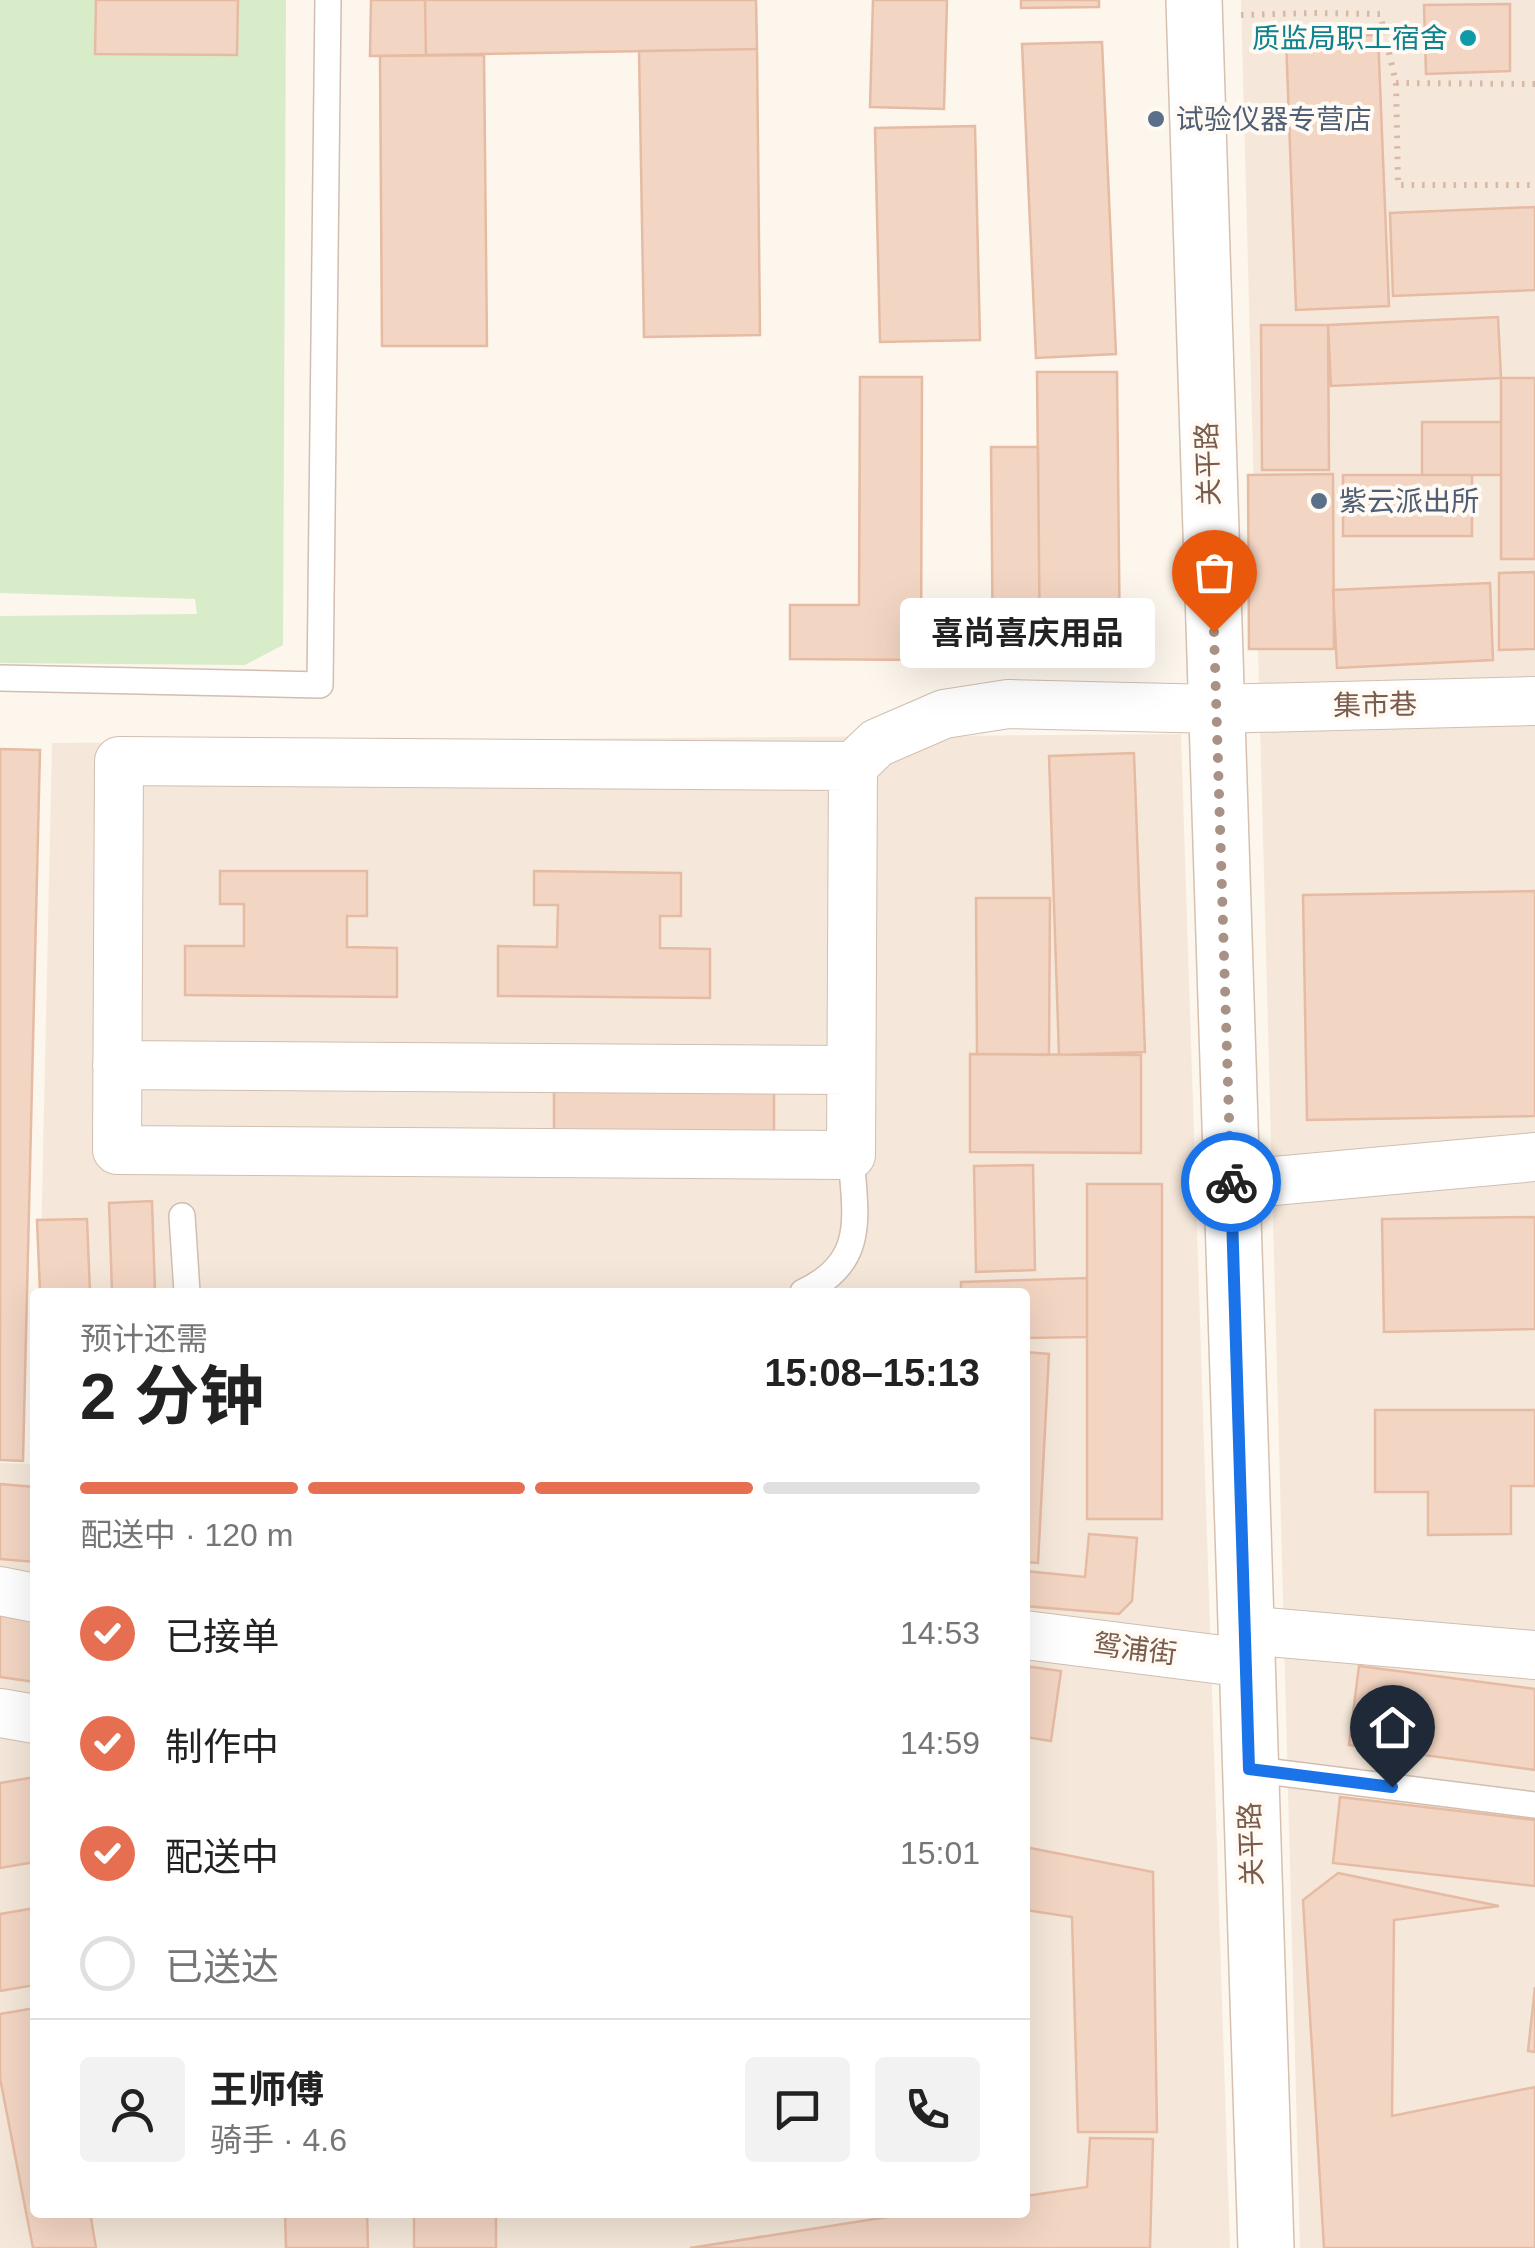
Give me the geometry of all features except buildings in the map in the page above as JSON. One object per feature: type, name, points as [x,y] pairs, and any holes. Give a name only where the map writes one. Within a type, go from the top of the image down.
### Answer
[{"type":"street","name":"关平路","points":[[1194,8],[1266,2248]]},
{"type":"street","name":"集市巷","points":[[854,766],[877,743],[944,714],[1008,704],[1216,709],[1535,701]]},
{"type":"street","points":[[119,761],[854,766],[851,1155],[117,1150],[119,761]]},
{"type":"street","points":[[117,1065],[852,1070]]},
{"type":"street","points":[[1231,1185],[1535,1157]]},
{"type":"street","points":[[0,1591],[30,1597]]},
{"type":"street","name":"鸳浦街","points":[[1030,1635],[1245,1647],[1535,1655]]},
{"type":"street","points":[[0,1714],[30,1718]]},
{"type":"lane","points":[[0,678],[320,685],[328,0]]},
{"type":"lane","points":[[810,1288],[836,1272],[850,1248],[855,1219],[851,1155]]},
{"type":"lane","points":[[182,1216],[187,1288]]},
{"type":"lane","points":[[1249,1769],[1535,1805]]},
{"type":"path","points":[[1194,8],[1380,14],[1396,83],[1398,185],[1535,184]]},
{"type":"path","points":[[1396,83],[1535,84]]},
{"type":"shaded area","points":[[1241,0],[1535,0],[1535,2248],[1300,2248]]},
{"type":"shaded area","points":[[1181,734],[1230,2248],[0,2248],[0,1463],[30,1464],[30,2218],[1030,2218],[1030,1288],[40,1288],[52,743]]},
{"type":"green space","points":[[0,0],[286,0],[283,645],[245,665],[0,663],[0,616],[197,614],[195,599],[0,593]]},
{"type":"way so far","points":[[1214,632],[1231,1182]]},
{"type":"place","name":"质监局职工宿舍","points":[[1468,38]]},
{"type":"place","name":"试验仪器专营店","points":[[1156,119]]},
{"type":"place","name":"紫云派出所","points":[[1319,501]]},
{"type":"place","name":"喜尚喜庆用品","points":[[1214,632]]},
{"type":"route","points":[[1231,1182],[1249,1769],[1392,1787]]}]
